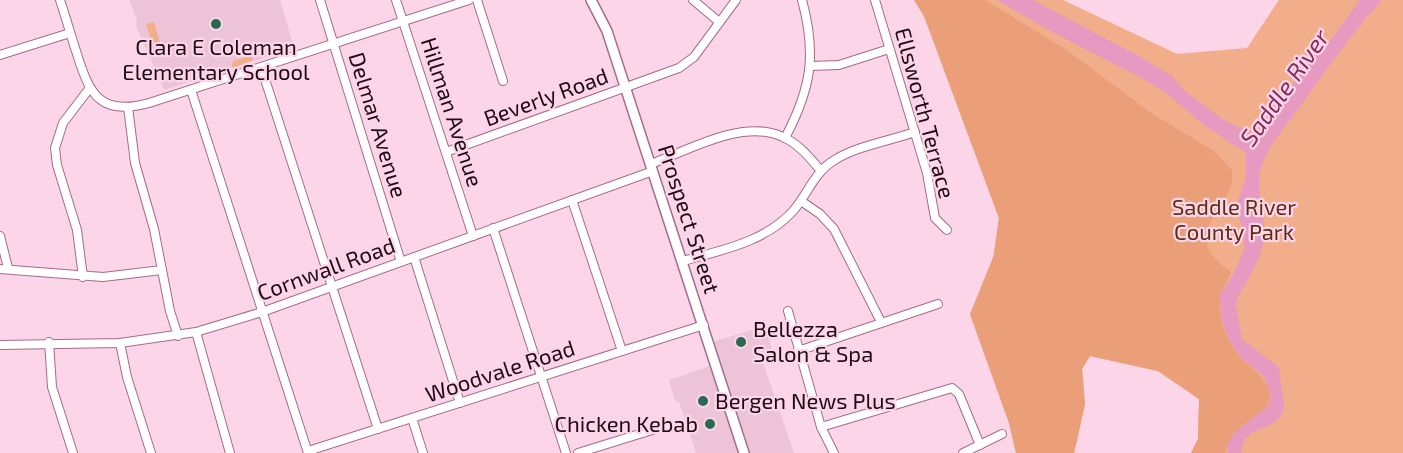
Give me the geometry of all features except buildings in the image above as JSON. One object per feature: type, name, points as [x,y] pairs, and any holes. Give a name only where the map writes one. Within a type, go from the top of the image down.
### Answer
[{"type":"main road","name":"Prospect Street","points":[[591,0],[607,31],[744,453]]},
{"type":"street","points":[[60,0],[89,89],[105,103],[128,107],[191,90],[469,0]]},
{"type":"street","name":"Delmar Avenue","points":[[320,0],[401,262]]},
{"type":"street","name":"Hillman Avenue","points":[[396,0],[473,236]]},
{"type":"street","points":[[477,0],[503,81]]},
{"type":"street","points":[[693,0],[718,21]]},
{"type":"street","name":"Beverly Road","points":[[446,152],[671,72],[687,63],[736,0]]},
{"type":"street","points":[[802,0],[810,66],[804,101],[785,138],[802,150],[821,171]]},
{"type":"street","name":"Ellsworth Terrace","points":[[875,0],[927,173],[935,218],[947,230]]},
{"type":"street","points":[[0,55],[70,33]]},
{"type":"street","points":[[810,66],[839,65],[890,50]]},
{"type":"street","points":[[261,68],[378,429]]},
{"type":"street","points":[[83,277],[77,230],[57,165],[55,148],[63,123],[89,89]]},
{"type":"street","points":[[191,90],[308,452]]},
{"type":"street","points":[[128,107],[135,163],[154,229],[170,311],[178,336]]},
{"type":"street","name":"Cornwall Road","points":[[0,345],[49,342],[120,343],[196,332],[262,312],[572,200],[744,131],[764,131],[785,138]]},
{"type":"street","points":[[683,261],[756,238],[785,219],[801,201],[821,171],[843,156],[915,132]]},
{"type":"street","points":[[572,200],[622,351]]},
{"type":"street","points":[[801,201],[820,214],[834,229],[881,322]]},
{"type":"street","points":[[493,228],[566,453]]},
{"type":"street","points":[[0,236],[4,268],[83,277],[118,276],[162,270]]},
{"type":"street","points":[[414,257],[460,403]]},
{"type":"street","points":[[798,351],[938,304]]},
{"type":"street","points":[[788,311],[822,427],[834,453]]},
{"type":"street","name":"Woodvale Road","points":[[308,452],[704,325]]},
{"type":"street","points":[[196,332],[230,453]]},
{"type":"street","points":[[49,342],[52,387],[73,453]]},
{"type":"street","points":[[120,343],[127,377],[151,453]]},
{"type":"street","points":[[822,427],[952,388],[959,394],[980,444]]},
{"type":"street","points":[[412,418],[423,453]]},
{"type":"street","points":[[578,453],[602,450],[665,426]]},
{"type":"street","points":[[963,453],[1002,434]]},
{"type":"shaded area","points":[[129,0],[280,0],[294,48],[164,90],[136,26],[137,19]]},
{"type":"shaded area","points":[[914,0],[985,0],[1068,51],[1151,113],[1214,151],[1232,170],[1231,184],[1226,197],[1207,232],[1207,245],[1214,258],[1231,272],[1220,303],[1225,333],[1237,353],[1266,383],[1270,397],[1264,410],[1235,438],[1225,453],[1191,453],[1198,439],[1199,399],[1158,371],[1090,356],[1082,369],[1085,404],[1074,453],[1016,453],[1009,423],[970,314],[994,255],[999,218],[924,16]]},
{"type":"shaded area","points":[[997,0],[1033,0],[1144,59],[1173,77],[1185,91],[1222,119],[1258,136],[1271,122],[1280,101],[1360,0],[1382,0],[1350,38],[1283,129],[1271,146],[1260,172],[1259,187],[1264,240],[1259,257],[1237,298],[1236,306],[1242,339],[1278,367],[1284,400],[1283,411],[1279,419],[1249,435],[1241,453],[1228,453],[1228,443],[1235,432],[1268,406],[1271,398],[1265,377],[1241,358],[1228,338],[1221,317],[1220,294],[1233,275],[1245,247],[1237,203],[1246,178],[1246,153],[1205,126],[1165,92]]},
{"type":"shaded area","points":[[765,326],[772,350],[760,354],[794,453],[696,453],[669,380],[716,364],[709,343]]},
{"type":"green space","name":"Saddle River County Park","points":[[914,0],[1063,0],[1177,54],[1247,48],[1279,0],[1403,0],[1403,453],[1191,453],[1198,439],[1199,399],[1158,371],[1090,356],[1082,369],[1085,404],[1074,453],[1016,453],[1009,423],[970,314],[989,284],[999,218],[924,16]]},
{"type":"green space","points":[[154,22],[160,43],[168,41],[171,50],[156,55],[146,24]]},
{"type":"green space","points":[[251,56],[253,60],[233,68],[233,61]]},
{"type":"place","name":"Clara E Coleman Elementary School","points":[[216,24]]},
{"type":"place","name":"Bellezza Salon & Spa","points":[[741,342]]},
{"type":"place","name":"Bergen News Plus","points":[[703,401]]},
{"type":"place","name":"Chicken Kebab","points":[[710,424]]},
{"type":"water label","name":"Saddle River","points":[[1285,88]]}]
